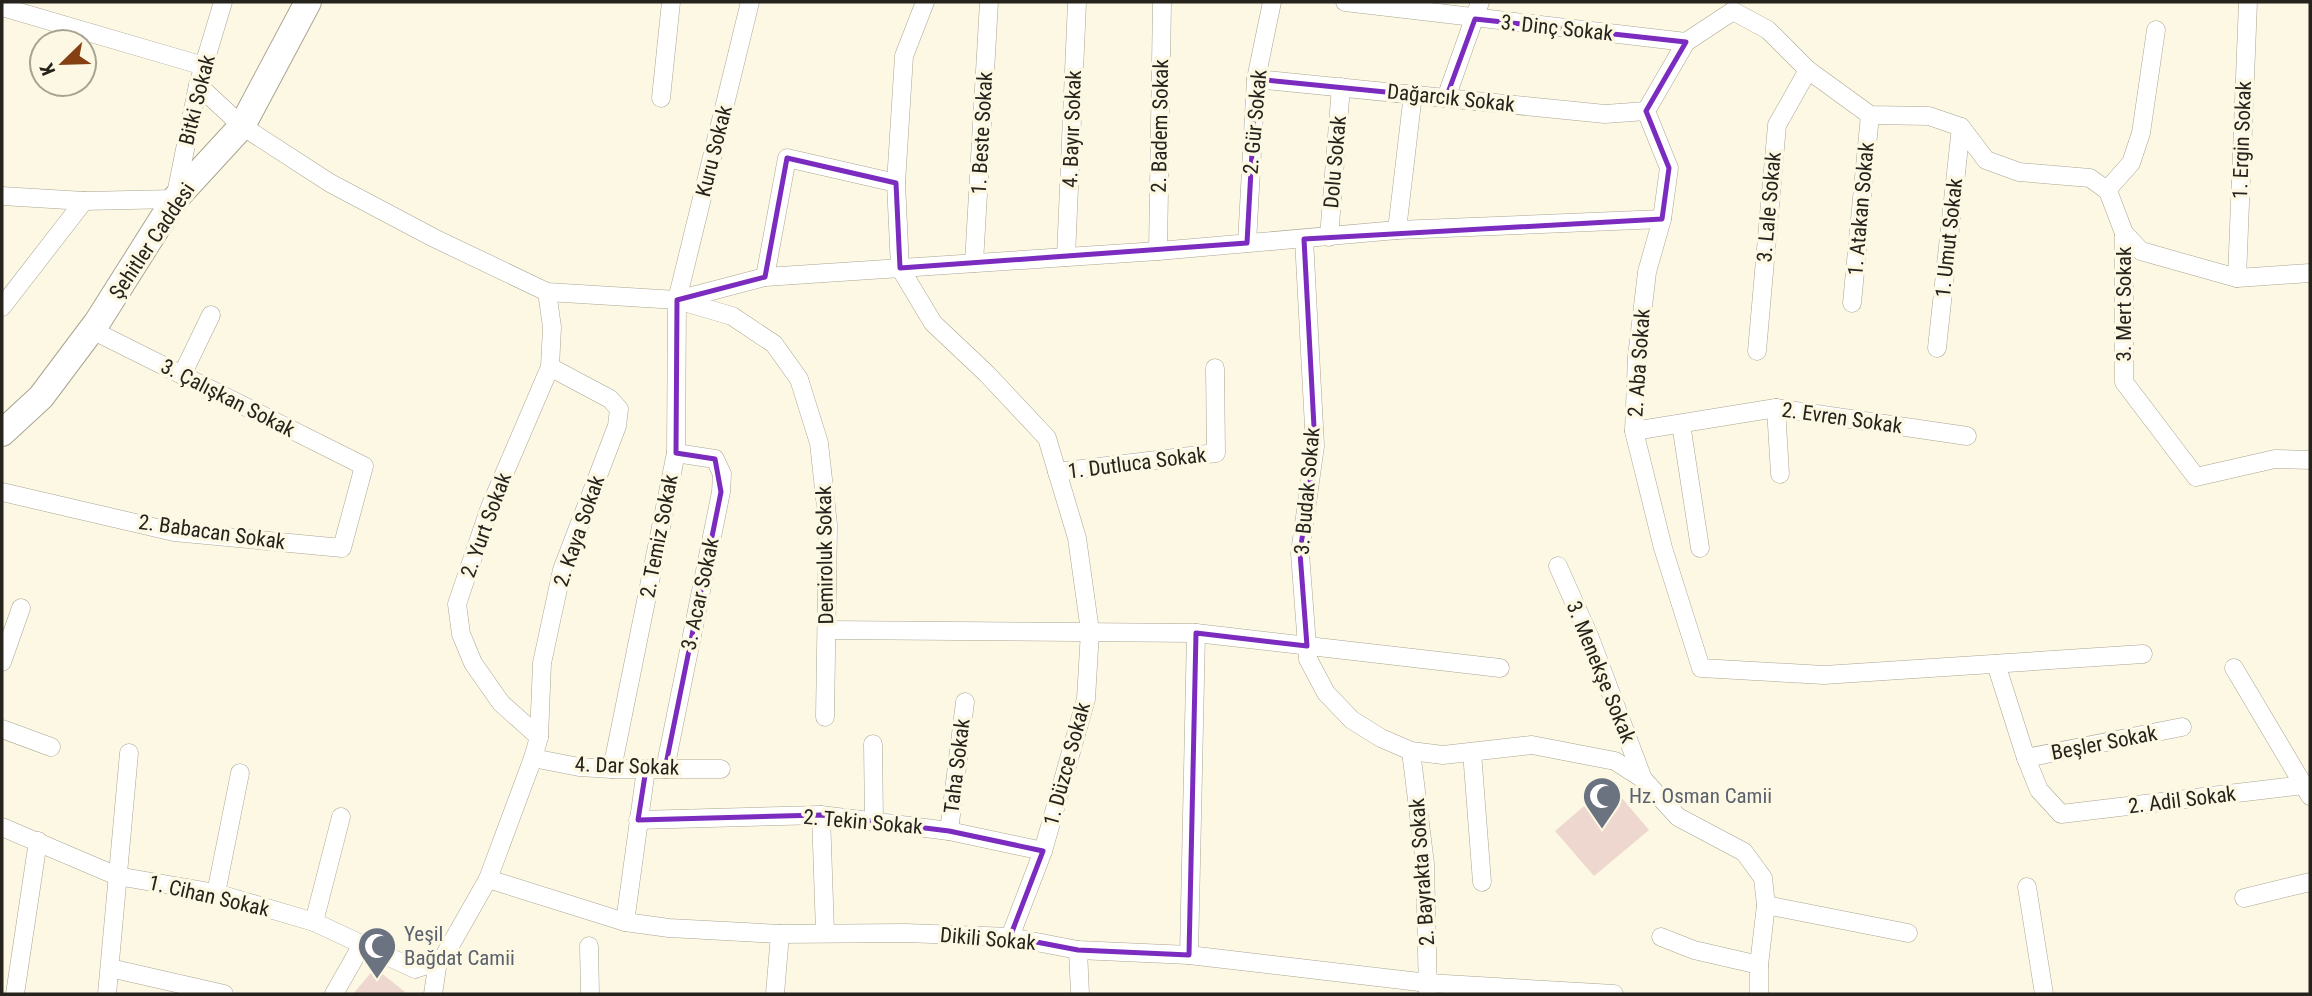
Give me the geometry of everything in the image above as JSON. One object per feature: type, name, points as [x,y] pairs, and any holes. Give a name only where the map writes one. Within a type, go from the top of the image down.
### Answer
[{"type":"street","name":"Bitki Sokak","points":[[175,199],[198,85],[223,2]]},
{"type":"street","name":"Şehitler Caddesi","points":[[2,433],[41,397],[92,330],[175,199],[242,126],[308,2]]},
{"type":"street","points":[[661,98],[671,2]]},
{"type":"street","name":"Kuru Sokak","points":[[677,300],[750,2]]},
{"type":"street","points":[[900,268],[896,183],[904,56],[925,2]]},
{"type":"street","name":"1. Beste Sokak","points":[[974,263],[989,2]]},
{"type":"street","name":"4. Bayır Sokak","points":[[1066,257],[1077,2]]},
{"type":"street","name":"2. Badem Sokak","points":[[1158,251],[1162,2]]},
{"type":"street","name":"2. Gür Sokak","points":[[1247,243],[1256,79],[1272,2]]},
{"type":"street","name":"3. Dinç Sokak","points":[[1345,2],[1477,10],[1686,42]]},
{"type":"street","name":"1. Ergin Sokak","points":[[2236,278],[2248,2]]},
{"type":"street","points":[[2,7],[204,66]]},
{"type":"street","points":[[1646,111],[1686,42],[1734,7],[1768,30],[1808,70],[1870,115],[1929,116],[1961,127],[1986,160],[2019,172],[2090,178],[2107,190],[2124,233],[2141,251],[2236,278],[2310,272]]},
{"type":"street","points":[[1447,97],[1477,10]]},
{"type":"street","points":[[2107,190],[2131,163],[2141,133],[2156,30]]},
{"type":"street","name":"3. Lale Sokak","points":[[1757,351],[1777,125],[1808,70]]},
{"type":"street","name":"Dağarcık Sokak","points":[[1256,79],[1605,114],[1646,111]]},
{"type":"street","points":[[198,85],[242,126],[330,183],[434,238],[547,292],[677,300],[765,277],[1158,251],[1397,230],[1662,219]]},
{"type":"street","name":"Dolu Sokak","points":[[1329,237],[1341,87]]},
{"type":"street","points":[[1397,230],[1413,94]]},
{"type":"street","name":"2. Aba Sokak","points":[[1646,111],[1669,168],[1662,219],[1647,272],[1637,356],[1634,431],[1663,548],[1701,668],[1824,675],[1996,664]]},
{"type":"street","name":"1. Atakan Sokak","points":[[1852,303],[1870,115]]},
{"type":"street","name":"1. Umut Sokak","points":[[1937,348],[1961,127]]},
{"type":"street","points":[[765,277],[787,158],[896,183]]},
{"type":"street","points":[[2,196],[84,201],[175,199]]},
{"type":"street","points":[[2,307],[84,201]]},
{"type":"street","name":"3. Mert Sokak","points":[[2124,233],[2124,382],[2196,477],[2275,459],[2310,460]]},
{"type":"street","name":"3. Budak Sokak","points":[[1304,239],[1315,446],[1300,553],[1308,653]]},
{"type":"street","name":"1. Düzce Sokak","points":[[900,268],[933,323],[988,374],[1047,438],[1077,538],[1090,631],[1086,699],[1043,851],[1010,937]]},
{"type":"street","name":"2. Yurt Sokak","points":[[538,737],[501,703],[474,663],[461,634],[457,604],[490,507],[550,367],[552,327],[547,292]]},
{"type":"street","name":"2. Temiz Sokak","points":[[611,769],[676,453],[677,300]]},
{"type":"street","name":"Demiroluk Sokak","points":[[677,300],[732,316],[775,344],[799,379],[819,443],[828,525],[825,717]]},
{"type":"street","points":[[183,375],[211,315]]},
{"type":"street","name":"3. Çalışkan Sokak","points":[[92,330],[364,467],[342,548]]},
{"type":"street","name":"2. Kaya Sokak","points":[[538,737],[542,663],[562,570],[617,426],[619,409],[610,398],[550,367]]},
{"type":"street","name":"1. Dutluca Sokak","points":[[1057,472],[1216,453],[1215,368]]},
{"type":"street","points":[[1776,408],[1780,474]]},
{"type":"street","name":"2. Evren Sokak","points":[[1634,431],[1776,408],[1967,436]]},
{"type":"street","points":[[1681,424],[1700,548]]},
{"type":"street","name":"3. Acar Sokak","points":[[655,769],[721,492],[722,474],[715,459],[676,453]]},
{"type":"street","name":"2. Babacan Sokak","points":[[2,492],[174,532],[342,548]]},
{"type":"street","name":"3. Menekşe Sokak","points":[[1558,566],[1590,638],[1643,779]]},
{"type":"street","points":[[2,662],[21,608]]},
{"type":"street","points":[[827,630],[1196,634],[1308,653],[1500,668]]},
{"type":"street","points":[[1189,955],[1196,634]]},
{"type":"street","points":[[1308,653],[1326,693],[1352,720],[1381,738],[1411,751],[1443,755],[1532,744],[1615,761],[1643,779],[1678,817],[1744,852],[1763,878],[1766,905],[1759,965],[1759,994]]},
{"type":"street","points":[[1996,664],[2143,654]]},
{"type":"street","name":"Beşler Sokak","points":[[1996,664],[2039,790],[2061,814]]},
{"type":"street","points":[[2234,668],[2307,790]]},
{"type":"street","name":"Taha Sokak","points":[[949,831],[965,702]]},
{"type":"street","name":"Beşler Sokak","points":[[2026,758],[2182,727]]},
{"type":"street","points":[[2,729],[51,747]]},
{"type":"street","points":[[433,994],[438,961],[442,960],[488,879],[533,758],[538,737]]},
{"type":"street","points":[[873,744],[874,822]]},
{"type":"street","name":"2. Bayrakta Sokak","points":[[1411,751],[1425,864],[1428,988]]},
{"type":"street","points":[[1472,752],[1482,883]]},
{"type":"street","points":[[107,994],[129,753]]},
{"type":"street","name":"4. Dar Sokak","points":[[533,758],[579,767],[611,769],[721,769]]},
{"type":"street","points":[[625,922],[638,820],[655,769]]},
{"type":"street","points":[[216,893],[240,773]]},
{"type":"street","name":"2. Adil Sokak","points":[[2061,814],[2307,790]]},
{"type":"street","points":[[821,815],[825,932]]},
{"type":"street","name":"2. Tekin Sokak","points":[[638,820],[821,815],[949,831],[1043,851]]},
{"type":"street","points":[[314,922],[341,817]]},
{"type":"street","name":"1. Cihan Sokak","points":[[2,827],[117,876],[216,893],[314,922],[415,969],[438,961]]},
{"type":"street","points":[[15,994],[38,842]]},
{"type":"street","name":"Dikili Sokak","points":[[488,879],[625,922],[669,928],[780,934],[825,932],[1010,937],[1078,950],[1189,955],[1428,988],[1614,994]]},
{"type":"street","points":[[2244,898],[2310,882]]},
{"type":"street","points":[[2027,887],[2044,994]]},
{"type":"street","points":[[1766,905],[1908,933]]},
{"type":"street","points":[[775,994],[780,934]]},
{"type":"street","points":[[1661,937],[1694,950],[1759,965]]},
{"type":"street","points":[[334,994],[363,943]]},
{"type":"street","points":[[589,946],[590,994]]},
{"type":"street","points":[[1078,950],[1080,994]]},
{"type":"street","points":[[110,968],[224,994]]},
{"type":"highlighted area","points":[[1475,19],[1686,42],[1646,111],[1669,168],[1662,219],[1304,239],[1315,446],[1300,553],[1307,646],[1196,633],[1189,955],[1078,950],[1010,937],[1043,851],[949,831],[821,815],[638,820],[646,769],[665,769],[721,492],[715,459],[676,453],[677,300],[765,277],[787,158],[896,183],[900,268],[1247,243],[1256,79],[1446,98]]},
{"type":"building","name":"Hz. Osman Camii","points":[[1610,784],[1649,830],[1594,876],[1555,831]]},
{"type":"building","name":"Yeşil Bağdat Camii","points":[[375,968],[405,992],[353,994]]},
{"type":"place","name":"Hz. Osman Camii","points":[[1602,830]]},
{"type":"place","name":"Yeşil Bağdat Camii","points":[[377,980]]}]
